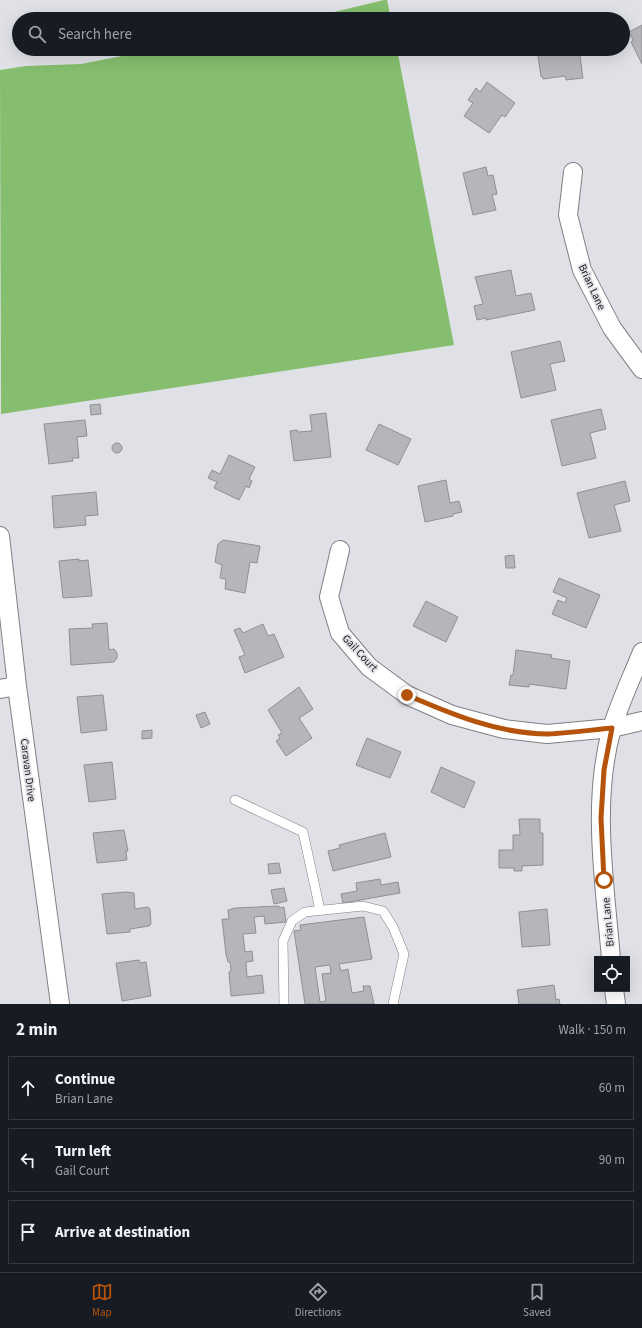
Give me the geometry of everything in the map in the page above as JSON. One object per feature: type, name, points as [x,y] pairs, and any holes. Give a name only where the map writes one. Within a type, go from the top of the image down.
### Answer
[{"type":"street","name":"Brian Lane","points":[[573,172],[568,215],[582,270],[612,328],[642,368]]},
{"type":"street","name":"Caravan Drive","points":[[0,536],[9,688],[60,1004]]},
{"type":"street","name":"Gail Court","points":[[340,550],[329,597],[340,633],[369,666],[407,695],[452,715],[504,729],[547,734],[612,728],[642,721]]},
{"type":"street","name":"Brian Lane","points":[[611,956],[601,818],[604,770],[612,728],[642,652]]},
{"type":"street","points":[[614,992],[616,1004]]},
{"type":"lane","points":[[235,800],[303,832],[320,910]]},
{"type":"lane","points":[[284,1004],[283,941],[292,922],[305,912],[363,906],[383,911],[393,927],[404,954],[393,1004]]},
{"type":"green space","points":[[387,0],[390,12],[334,12]]},
{"type":"green space","points":[[122,56],[398,56],[454,345],[1,414],[0,70],[26,66],[81,64]]},
{"type":"building","points":[[642,25],[642,64],[631,42],[633,40],[630,31]]},
{"type":"building","points":[[538,56],[580,56],[583,78],[566,80],[565,76],[543,79],[542,76],[541,77]]},
{"type":"building","points":[[487,82],[515,103],[505,117],[502,115],[489,133],[464,116],[473,103],[468,100],[476,88],[480,92]]},
{"type":"building","points":[[486,167],[488,176],[493,175],[497,194],[492,195],[496,210],[473,215],[463,173]]},
{"type":"building","points":[[511,270],[516,296],[531,293],[535,310],[486,320],[486,318],[477,320],[474,306],[483,304],[475,277]]},
{"type":"building","points":[[560,341],[565,361],[550,364],[556,390],[521,398],[511,352]]},
{"type":"building","points":[[100,404],[101,414],[91,415],[90,405]]},
{"type":"building","points":[[601,409],[606,429],[590,433],[596,458],[562,466],[551,420]]},
{"type":"building","points":[[326,413],[331,457],[294,461],[290,431],[312,431],[310,415]]},
{"type":"building","points":[[85,420],[87,436],[77,437],[79,458],[72,458],[73,461],[49,464],[44,424]]},
{"type":"building","points":[[379,424],[411,439],[398,465],[366,450]]},
{"type":"building","points":[[115,443],[119,443],[121,444],[121,452],[115,453],[112,450],[112,446]]},
{"type":"building","points":[[229,455],[255,467],[249,479],[252,481],[249,488],[246,486],[239,500],[214,488],[217,482],[208,478],[212,470],[220,474]]},
{"type":"building","points":[[446,480],[450,503],[459,501],[462,512],[453,514],[453,516],[425,522],[418,486]]},
{"type":"building","points":[[625,481],[630,501],[614,505],[621,531],[589,538],[577,493]]},
{"type":"building","points":[[96,492],[98,515],[85,516],[86,525],[54,528],[52,496]]},
{"type":"building","points":[[223,540],[260,546],[257,563],[250,562],[245,593],[225,589],[226,579],[220,578],[222,565],[215,562],[218,544]]},
{"type":"building","points":[[514,555],[515,568],[506,568],[505,556]]},
{"type":"building","points":[[79,559],[79,561],[88,560],[92,596],[63,598],[59,561]]},
{"type":"building","points":[[559,578],[600,595],[586,628],[552,614],[558,600],[565,603],[567,598],[553,592]]},
{"type":"building","points":[[426,601],[458,617],[446,642],[413,626]]},
{"type":"building","points":[[107,623],[109,650],[114,649],[117,653],[117,658],[114,662],[71,665],[69,629],[93,628],[92,624]]},
{"type":"building","points":[[263,624],[268,636],[274,634],[284,657],[245,673],[239,657],[245,655],[234,630],[240,628],[243,633]]},
{"type":"building","points":[[516,650],[552,655],[551,658],[570,661],[566,689],[529,684],[529,687],[509,685],[511,675],[513,675]]},
{"type":"building","points":[[299,687],[313,709],[299,718],[312,738],[286,756],[276,741],[280,738],[278,735],[282,733],[268,710]]},
{"type":"building","points":[[103,695],[107,730],[81,733],[77,697]]},
{"type":"building","points":[[205,712],[210,724],[201,728],[196,715]]},
{"type":"building","points":[[152,730],[152,738],[142,739],[142,731]]},
{"type":"building","points":[[367,738],[401,752],[390,778],[356,765]]},
{"type":"building","points":[[112,762],[116,799],[89,802],[84,765]]},
{"type":"building","points":[[441,767],[475,782],[464,808],[431,792]]},
{"type":"building","points":[[519,819],[540,819],[540,833],[543,833],[543,865],[522,866],[522,871],[514,871],[514,868],[499,868],[499,850],[513,850],[513,835],[520,835]]},
{"type":"building","points":[[124,830],[128,851],[126,851],[127,860],[97,863],[93,833]]},
{"type":"building","points":[[385,833],[391,857],[333,871],[328,851],[340,848],[339,845]]},
{"type":"building","points":[[279,863],[281,873],[269,874],[268,864]]},
{"type":"building","points":[[380,879],[381,885],[398,882],[400,893],[343,903],[341,894],[357,891],[356,883]]},
{"type":"building","points":[[284,888],[287,901],[274,904],[271,890]]},
{"type":"building","points":[[126,892],[134,893],[135,909],[148,907],[150,909],[151,924],[149,926],[130,929],[130,932],[107,934],[102,894]]},
{"type":"building","points":[[279,906],[279,908],[284,907],[286,922],[265,924],[264,916],[254,917],[256,933],[243,934],[245,952],[252,951],[253,961],[246,962],[247,977],[262,975],[264,993],[231,996],[229,972],[231,971],[230,962],[228,962],[226,954],[222,919],[229,919],[228,910],[235,908]]},
{"type":"building","points":[[547,909],[550,945],[522,947],[519,912]]},
{"type":"building","points":[[364,917],[372,959],[339,964],[341,971],[348,969],[352,993],[364,991],[363,986],[370,986],[374,1004],[305,1004],[294,931],[301,930],[300,925]],"holes":[[[330,965],[331,973],[322,974],[326,1001],[320,1002],[315,967]]]},
{"type":"building","points":[[139,960],[140,963],[146,962],[151,996],[122,1001],[116,963]]},
{"type":"building","points":[[554,985],[556,1000],[559,999],[560,1004],[519,1004],[517,990]]},
{"type":"route","points":[[407,695],[452,715],[504,729],[547,734],[612,728],[604,770],[601,818],[604,880]]}]
